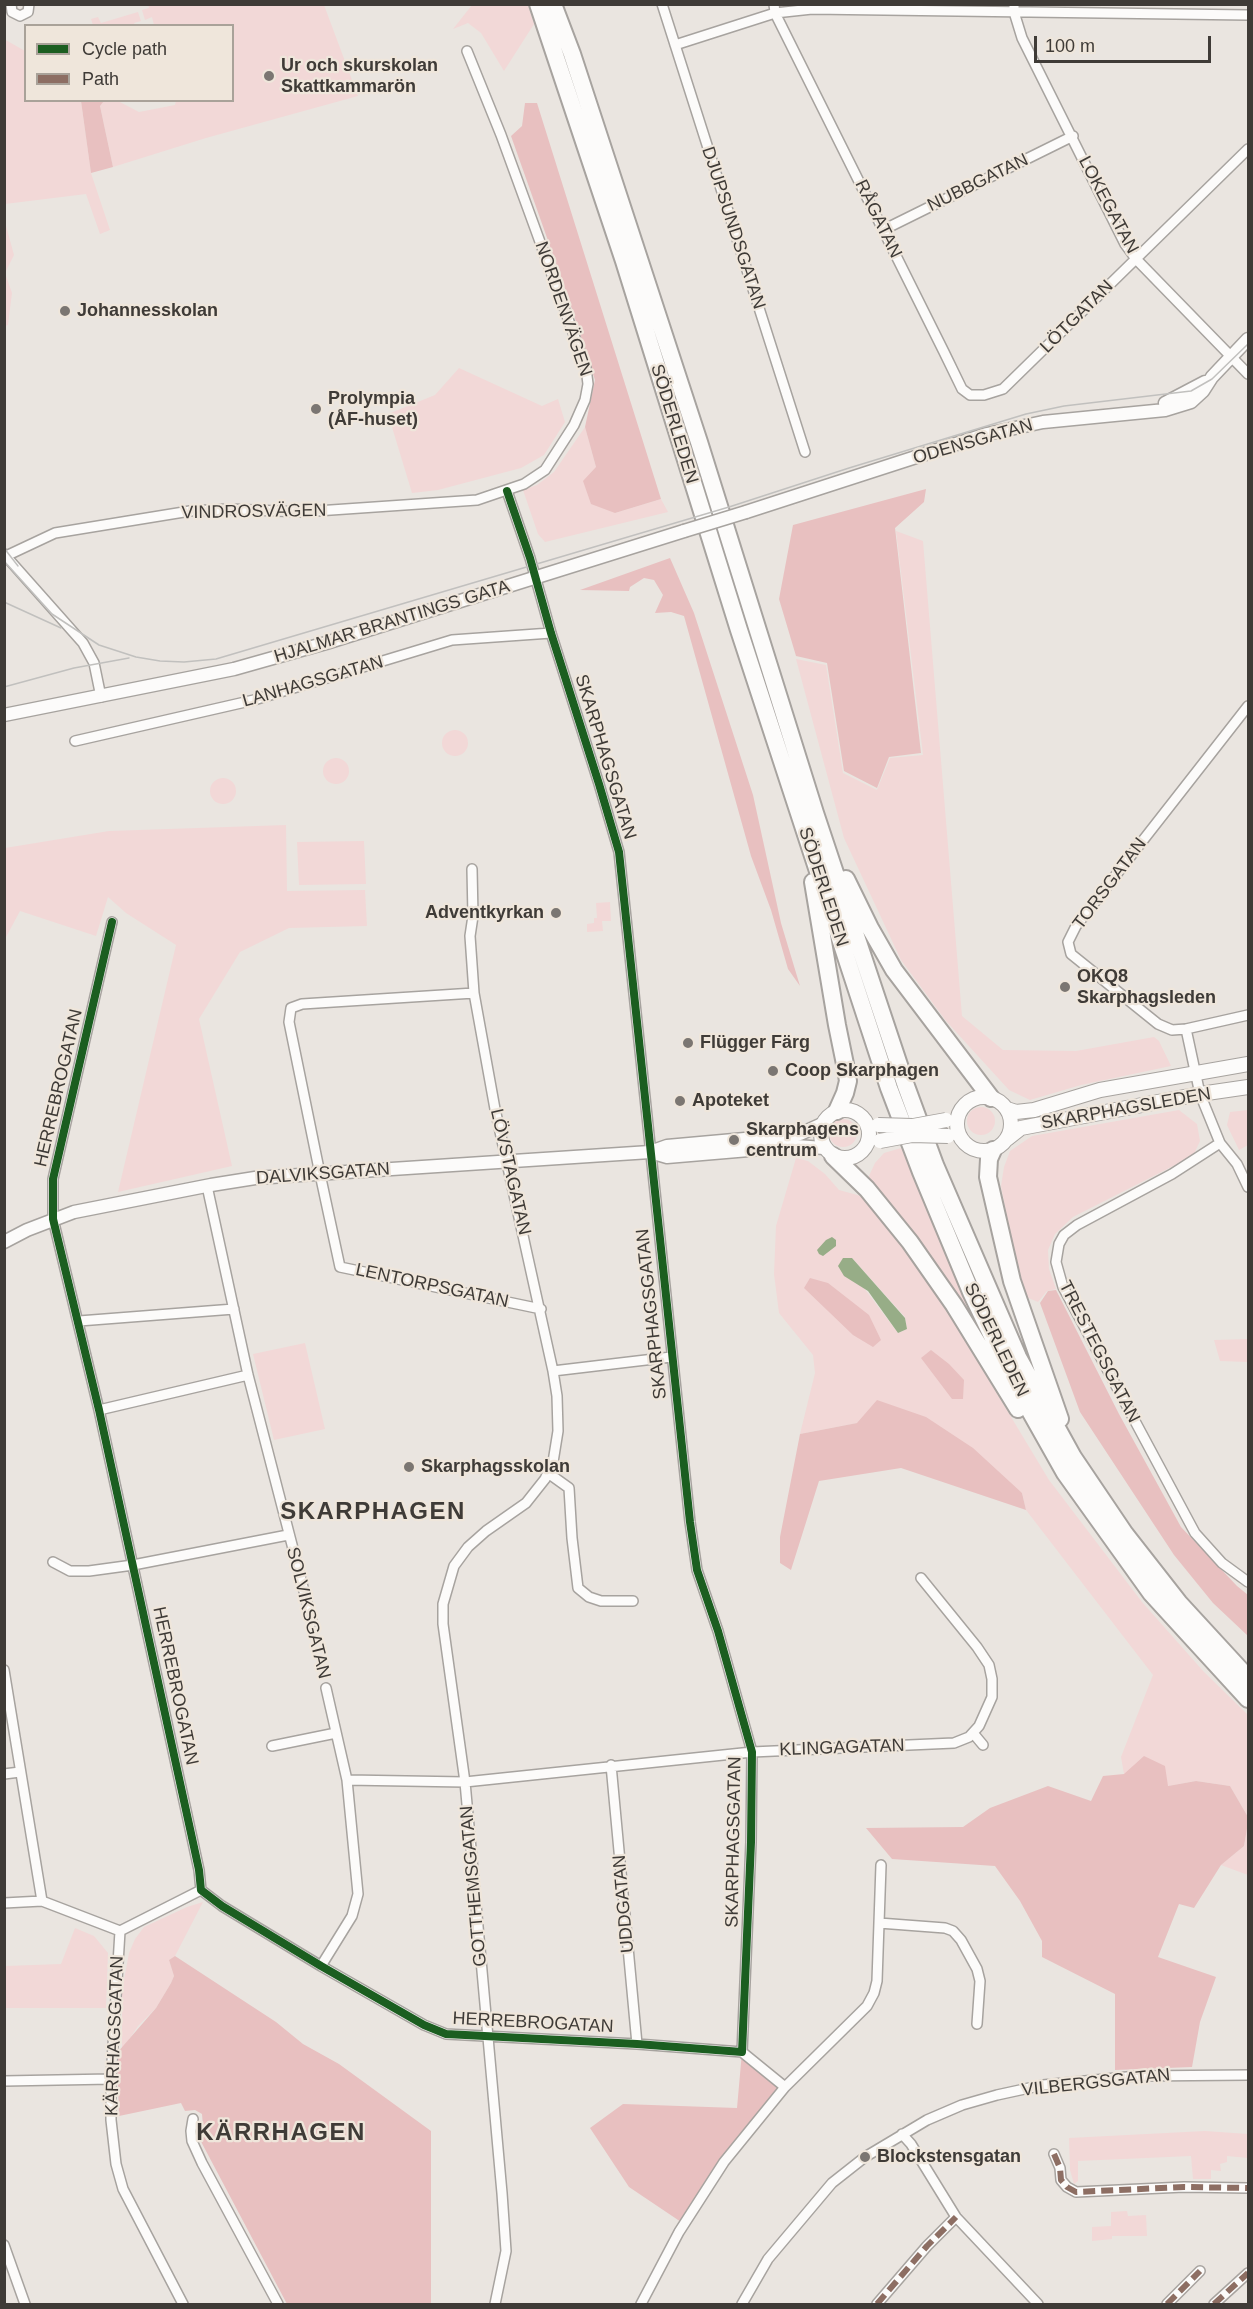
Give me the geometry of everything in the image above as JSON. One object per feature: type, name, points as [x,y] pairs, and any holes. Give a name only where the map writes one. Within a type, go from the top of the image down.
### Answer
[{"type":"highway","name":"SÖDERLEDEN","points":[[538,4],[624,261],[688,471],[890,1088],[921,1172],[971,1292],[1016,1386],[1065,1473],[1151,1593],[1248,1699]]},
{"type":"highway","name":"SÖDERLEDEN","points":[[553,4],[572,54],[702,452],[815,813],[934,1165],[1018,1357],[1073,1457],[1125,1534],[1152,1569],[1248,1678]]},
{"type":"highway","points":[[815,813],[870,928],[894,970],[991,1098]]},
{"type":"highway","points":[[804,828],[846,1069],[845,1093],[837,1111]]},
{"type":"highway","points":[[993,1150],[989,1159],[988,1177],[1012,1281],[1073,1457]]},
{"type":"highway","points":[[828,1152],[867,1189],[910,1242],[954,1305],[1033,1432],[1065,1473]]},
{"type":"main road","name":"SKARPHAGSLEDEN","points":[[1007,1109],[1016,1112],[1034,1110],[1100,1090],[1248,1064]]},
{"type":"main road","name":"SKARPHAGSLEDEN","points":[[1006,1139],[1021,1128],[1248,1087]]},
{"type":"main road","points":[[976,1098],[991,1098],[1007,1109],[1011,1120],[1010,1129],[1006,1139],[993,1150],[974,1149],[948,1136],[912,1135],[880,1141],[866,1147],[853,1158],[844,1159],[828,1152],[820,1138],[822,1124],[828,1116],[837,1111],[854,1111],[878,1125],[913,1126],[946,1120],[976,1098]]},
{"type":"main road","points":[[960,1110],[956,1126],[964,1143]]},
{"type":"main road","points":[[863,1117],[869,1129],[866,1147]]},
{"type":"street","points":[[9,7],[12,12],[20,16],[28,12],[29,4]]},
{"type":"street","name":"DJUPSUNDSGATAN","points":[[662,4],[805,452]]},
{"type":"street","points":[[675,45],[775,9],[1014,8],[1248,15]]},
{"type":"street","name":"LOKEGATAN","points":[[1014,8],[1022,38],[1125,244],[1136,259],[1248,374]]},
{"type":"street","name":"RÅGATAN","points":[[775,9],[962,389],[970,395],[984,394],[1003,389],[1008,385]]},
{"type":"street","name":"NORDENVÄGEN","points":[[467,51],[549,265],[586,368],[588,384],[585,400],[574,425],[545,470],[507,491]]},
{"type":"street","name":"NUBBGATAN","points":[[883,230],[1073,136]]},
{"type":"street","name":"LÖTGATAN","points":[[1008,385],[1248,149]]},
{"type":"street","name":"ODENSGATAN","points":[[808,492],[987,434],[1042,422],[1141,412],[1176,399],[1212,377],[1248,339]]},
{"type":"street","points":[[507,491],[536,578]]},
{"type":"street","name":"VINDROSVÄGEN","points":[[5,555],[55,532],[190,511],[229,509],[321,511],[467,501],[507,491]]},
{"type":"street","name":"HJALMAR BRANTINGS GATA","points":[[4,715],[234,669],[536,578],[808,492]]},
{"type":"street","points":[[5,555],[83,643],[94,663],[101,696]]},
{"type":"street","name":"SKARPHAGSGATAN","points":[[536,578],[619,852],[671,1357],[697,1570],[718,1631],[752,1752],[751,1842],[742,2052]]},
{"type":"street","name":"LANHAGSGATAN","points":[[75,741],[254,700],[452,639],[551,633]]},
{"type":"street","name":"TORSGATAN","points":[[1186,1029],[1172,1030],[1158,1024],[1071,954],[1068,942],[1076,926],[1248,706]]},
{"type":"street","name":"LÖVSTAGATAN","points":[[472,869],[473,916],[470,936],[474,993],[495,1109],[541,1310],[557,1396],[558,1431],[553,1461],[536,1492],[526,1503]]},
{"type":"street","name":"HERREBROGATAN","points":[[112,922],[53,1179],[54,1219],[133,1565],[199,1870],[201,1890],[321,1966],[424,2025],[446,2034],[637,2043],[742,2052]]},
{"type":"street","name":"LENTORPSGATAN","points":[[474,993],[302,1004],[291,1008],[289,1022],[320,1174],[340,1267],[541,1310]]},
{"type":"street","points":[[1248,1016],[1186,1029],[1200,1094],[1220,1143],[1237,1164],[1248,1187]]},
{"type":"street","name":"DALVIKSGATAN","points":[[4,1242],[74,1212],[255,1178],[650,1152],[667,1146],[800,1134],[822,1124]]},
{"type":"street","name":"TRESTEGSGATAN","points":[[1220,1143],[1172,1174],[1077,1225],[1064,1235],[1059,1244],[1056,1262],[1063,1287],[1195,1533],[1222,1563],[1248,1582]]},
{"type":"street","name":"DALVIKSGATAN","points":[[650,1152],[667,1157],[796,1146],[828,1152]]},
{"type":"street","name":"SOLVIKSGATAN","points":[[207,1186],[248,1375],[312,1622]]},
{"type":"street","points":[[79,1321],[234,1309]]},
{"type":"street","points":[[553,1371],[671,1357]]},
{"type":"street","points":[[99,1410],[248,1375]]},
{"type":"street","points":[[548,1473],[569,1488],[578,1588],[589,1597],[601,1601],[633,1601]]},
{"type":"street","name":"GOTTHEMSGATAN","points":[[495,2304],[506,2251],[465,1782],[443,1624],[443,1604],[454,1566],[468,1547],[486,1531],[526,1503]]},
{"type":"street","points":[[53,1563],[70,1571],[89,1571],[133,1565],[288,1535]]},
{"type":"street","points":[[921,1578],[989,1665],[992,1698],[988,1711],[973,1733],[983,1745]]},
{"type":"street","points":[[4,1670],[42,1901]]},
{"type":"street","name":"SOLVIKSGATAN","points":[[321,1966],[352,1916],[358,1894],[347,1780],[326,1688]]},
{"type":"street","points":[[272,1746],[336,1732]]},
{"type":"street","name":"KLINGAGATAN","points":[[347,1780],[465,1782],[752,1752],[954,1743],[973,1733]]},
{"type":"street","name":"UDDGATAN","points":[[611,1765],[637,2043]]},
{"type":"street","points":[[4,1774],[20,1772]]},
{"type":"street","points":[[641,2304],[679,2232],[724,2162],[785,2087],[867,2006],[877,1981],[881,1865]]},
{"type":"street","points":[[4,1903],[42,1901],[120,1931],[201,1890]]},
{"type":"street","points":[[879,1923],[945,1928],[953,1931],[961,1940],[977,1968],[980,1982],[977,2024]]},
{"type":"street","name":"KÄRRHAGSGATAN","points":[[120,1931],[110,2105],[116,2164],[123,2189],[183,2304]]},
{"type":"street","points":[[742,2052],[785,2087]]},
{"type":"street","name":"VILBERGSGATAN","points":[[742,2304],[768,2259],[832,2183],[865,2157],[902,2134],[962,2105],[1043,2085],[1137,2076],[1248,2075]]},
{"type":"street","points":[[4,2081],[111,2079]]},
{"type":"street","points":[[194,2120],[191,2131],[192,2141],[202,2163],[278,2304]]},
{"type":"street","points":[[902,2134],[911,2144],[956,2217],[1038,2304]]},
{"type":"street","points":[[1054,2154],[1060,2168],[1061,2180],[1076,2192],[1184,2187],[1248,2188]]},
{"type":"street","points":[[877,2304],[927,2246],[956,2217]]},
{"type":"street","points":[[4,2245],[25,2304]]},
{"type":"street","points":[[1167,2304],[1200,2271]]},
{"type":"street","points":[[1214,2304],[1248,2273]]},
{"type":"shaded area","name":"Ur och skurskolan Skattkammarön","points":[[148,4],[324,5],[358,96],[206,138],[113,167],[100,106],[103,102],[120,102],[139,112],[175,105],[176,102],[234,102],[234,24],[154,24],[152,17],[145,20],[142,10],[149,8]]},
{"type":"shaded area","points":[[472,5],[528,5],[534,24],[504,71],[481,33],[468,23],[453,29]]},
{"type":"shaded area","points":[[138,12],[141,21],[134,24],[93,24],[91,19],[98,17],[101,23]]},
{"type":"shaded area","points":[[4,39],[24,50],[24,102],[81,102],[91,173],[110,230],[100,234],[86,194],[5,204]]},
{"type":"shaded area","points":[[81,102],[103,102],[100,106],[113,167],[91,173]]},
{"type":"shaded area","points":[[525,103],[537,103],[661,499],[615,513],[591,504],[583,481],[596,467],[585,427],[595,380],[511,136],[522,126]]},
{"type":"shaded area","points":[[5,222],[14,255],[5,273]]},
{"type":"shaded area","points":[[5,273],[12,293],[8,325],[5,326]]},
{"type":"shaded area","points":[[459,368],[542,406],[558,399],[565,422],[544,455],[521,468],[438,490],[412,493],[388,414],[435,395]]},
{"type":"shaded area","points":[[585,427],[596,467],[615,513],[661,499],[668,512],[545,542],[538,534],[523,490],[537,485],[554,472]]},
{"type":"shaded area","points":[[926,489],[924,502],[895,528],[921,753],[889,757],[877,788],[844,771],[827,663],[796,656],[779,599],[793,525]]},
{"type":"shaded area","points":[[896,531],[923,541],[962,1016],[1003,1050],[1076,1051],[1154,1037],[1159,1041],[1171,1066],[1081,1085],[1030,1100],[1009,1090],[946,1021],[901,960],[844,838],[796,659],[826,665],[843,773],[877,790],[890,758],[923,755]]},
{"type":"shaded area","points":[[670,558],[694,613],[753,795],[781,923],[800,986],[788,969],[771,910],[751,856],[684,616],[671,612],[655,613],[663,595],[654,580],[644,578],[630,587],[629,591],[580,590]]},
{"type":"shaded area","points":[[455,730],[464,734],[468,743],[464,752],[455,756],[446,752],[442,743],[446,734]]},
{"type":"shaded area","points":[[336,758],[345,762],[349,771],[345,780],[336,784],[327,780],[323,771],[327,762]]},
{"type":"shaded area","points":[[223,778],[232,782],[236,791],[232,800],[223,804],[214,800],[210,791],[214,782]]},
{"type":"shaded area","points":[[286,825],[287,891],[365,890],[367,926],[289,928],[240,952],[199,1019],[232,1166],[118,1192],[176,945],[126,913],[108,897],[96,936],[20,911],[5,939],[5,848],[109,831]]},
{"type":"shaded area","points":[[364,841],[366,884],[299,885],[297,842]]},
{"type":"shaded area","points":[[610,902],[611,921],[602,921],[603,931],[587,932],[587,924],[594,923],[594,918],[597,918],[596,903]]},
{"type":"shaded area","points":[[981,1107],[991,1111],[995,1121],[991,1131],[981,1135],[971,1131],[967,1121],[971,1111]]},
{"type":"shaded area","points":[[1179,1110],[1197,1124],[1200,1141],[1193,1156],[1073,1217],[1055,1234],[1048,1250],[1049,1269],[1056,1289],[1047,1291],[1038,1302],[1026,1297],[1017,1269],[1001,1186],[1004,1167],[1010,1151],[1032,1136]]},
{"type":"shaded area","points":[[1248,1110],[1248,1145],[1239,1150],[1227,1125],[1230,1112]]},
{"type":"shaded area","points":[[843,1119],[853,1123],[857,1133],[853,1143],[843,1147],[833,1143],[829,1133],[833,1123]]},
{"type":"shaded area","points":[[901,1148],[971,1306],[965,1308],[925,1248],[868,1178],[875,1163],[884,1153]]},
{"type":"shaded area","points":[[796,1158],[808,1161],[825,1174],[839,1190],[861,1196],[896,1236],[940,1299],[1049,1480],[1142,1602],[1204,1672],[1248,1715],[1248,1817],[1230,1786],[1196,1781],[1168,1786],[1124,1774],[1121,1757],[1153,1675],[1026,1510],[1022,1493],[857,1423],[800,1434],[815,1373],[813,1355],[779,1313],[774,1274],[776,1226]],"holes":[[[852,1258],[905,1317],[907,1329],[898,1333],[842,1259]]]},
{"type":"shaded area","points":[[832,1237],[836,1240],[836,1246],[823,1256],[819,1254],[817,1250]]},
{"type":"shaded area","points":[[843,1258],[852,1258],[905,1318],[907,1329],[898,1333],[868,1291],[844,1276],[838,1266]]},
{"type":"shaded area","points":[[810,1278],[828,1283],[869,1315],[881,1340],[873,1347],[853,1335],[804,1288]]},
{"type":"shaded area","points":[[1056,1290],[1119,1414],[1181,1527],[1248,1595],[1248,1636],[1213,1603],[1174,1555],[1080,1412],[1040,1303],[1048,1291]]},
{"type":"shaded area","points":[[1248,1339],[1248,1362],[1220,1361],[1214,1340]]},
{"type":"shaded area","points":[[305,1343],[325,1429],[274,1440],[253,1354]]},
{"type":"shaded area","points":[[931,1350],[964,1380],[963,1399],[952,1399],[921,1358]]},
{"type":"shaded area","points":[[877,1400],[926,1417],[973,1448],[1022,1493],[1026,1510],[901,1468],[819,1481],[791,1570],[780,1563],[780,1537],[800,1434],[857,1423]]},
{"type":"shaded area","points":[[1144,1756],[1165,1766],[1168,1786],[1196,1781],[1230,1786],[1248,1817],[1248,1823],[1244,1846],[1221,1865],[1194,1908],[1179,1904],[1158,1957],[1216,1977],[1200,2022],[1192,2067],[1115,2070],[1115,1994],[1042,1957],[1042,1941],[1020,1901],[995,1866],[892,1859],[866,1828],[963,1827],[990,1808],[1048,1786],[1091,1801],[1103,1776],[1124,1774]]},
{"type":"shaded area","points":[[1248,1823],[1248,1875],[1221,1865],[1244,1846]]},
{"type":"shaded area","points":[[203,1902],[175,1956],[169,1960],[174,1976],[171,1983],[156,2008],[138,2026],[122,2050],[122,1991],[129,1953],[135,1939],[144,1927]]},
{"type":"shaded area","points":[[75,1928],[94,1936],[108,1953],[106,2008],[5,2008],[5,1966],[61,1964]]},
{"type":"shaded area","points":[[175,1956],[276,2022],[303,2044],[339,2064],[431,2131],[431,2304],[287,2304],[197,2134],[203,2126],[202,2114],[195,2110],[185,2111],[181,2103],[119,2116],[117,2053],[156,2008],[171,1983],[174,1976],[169,1960]]},
{"type":"shaded area","points":[[742,2052],[785,2087],[759,2118],[684,2224],[629,2187],[590,2128],[623,2104],[737,2108]]},
{"type":"shaded area","points":[[1205,2131],[1248,2134],[1248,2158],[1227,2156],[1227,2162],[1220,2164],[1221,2171],[1211,2170],[1211,2179],[1193,2179],[1191,2156],[1078,2161],[1078,2181],[1074,2184],[1070,2170],[1069,2138]]},
{"type":"shaded area","points":[[1127,2211],[1128,2216],[1146,2215],[1147,2236],[1112,2236],[1112,2239],[1092,2241],[1092,2227],[1111,2226],[1111,2212]]},
{"type":"tram line","points":[[4,561],[52,614],[99,645],[136,657],[160,661],[184,662],[216,659],[729,507],[1026,414],[1064,406],[1191,391],[1212,379],[1248,344]]},
{"type":"tram line","points":[[4,548],[18,566]]},
{"type":"tram line","points":[[4,602],[61,628]]},
{"type":"tram line","points":[[4,687],[74,668],[129,658]]},
{"type":"marked path","points":[[1054,2154],[1060,2168],[1061,2180],[1076,2192],[1184,2187],[1248,2188]]},
{"type":"marked path","points":[[877,2304],[927,2246],[956,2217]]},
{"type":"marked path","points":[[1167,2304],[1200,2271]]},
{"type":"marked path","points":[[1214,2304],[1248,2273]]},
{"type":"cycle path","points":[[112,922],[53,1179],[53,1219],[99,1410],[199,1870],[201,1890],[222,1906],[321,1966],[424,2025],[446,2034],[742,2052],[751,1842],[752,1752],[718,1631],[697,1570],[619,852],[530,558],[507,491]]},
{"type":"place","name":"Ur och skurskolan Skattkammarön","points":[[269,76]]},
{"type":"place","name":"Johannesskolan","points":[[65,311]]},
{"type":"place","name":"Prolympia (ÅF-huset)","points":[[316,409]]},
{"type":"place","name":"Adventkyrkan","points":[[556,913]]},
{"type":"place","name":"OKQ8 Skarphagsleden","points":[[1065,987]]},
{"type":"place","name":"Flügger Färg","points":[[688,1043]]},
{"type":"place","name":"Coop Skarphagen","points":[[773,1071]]},
{"type":"place","name":"Apoteket","points":[[680,1101]]},
{"type":"place","name":"Skarphagens centrum","points":[[734,1140]]},
{"type":"place","name":"Skarphagsskolan","points":[[409,1467]]},
{"type":"place","name":"Blockstensgatan","points":[[865,2157]]},
{"type":"district","name":"SKARPHAGEN","points":[[373,1512]]},
{"type":"district","name":"KÄRRHAGEN","points":[[281,2133]]}]
